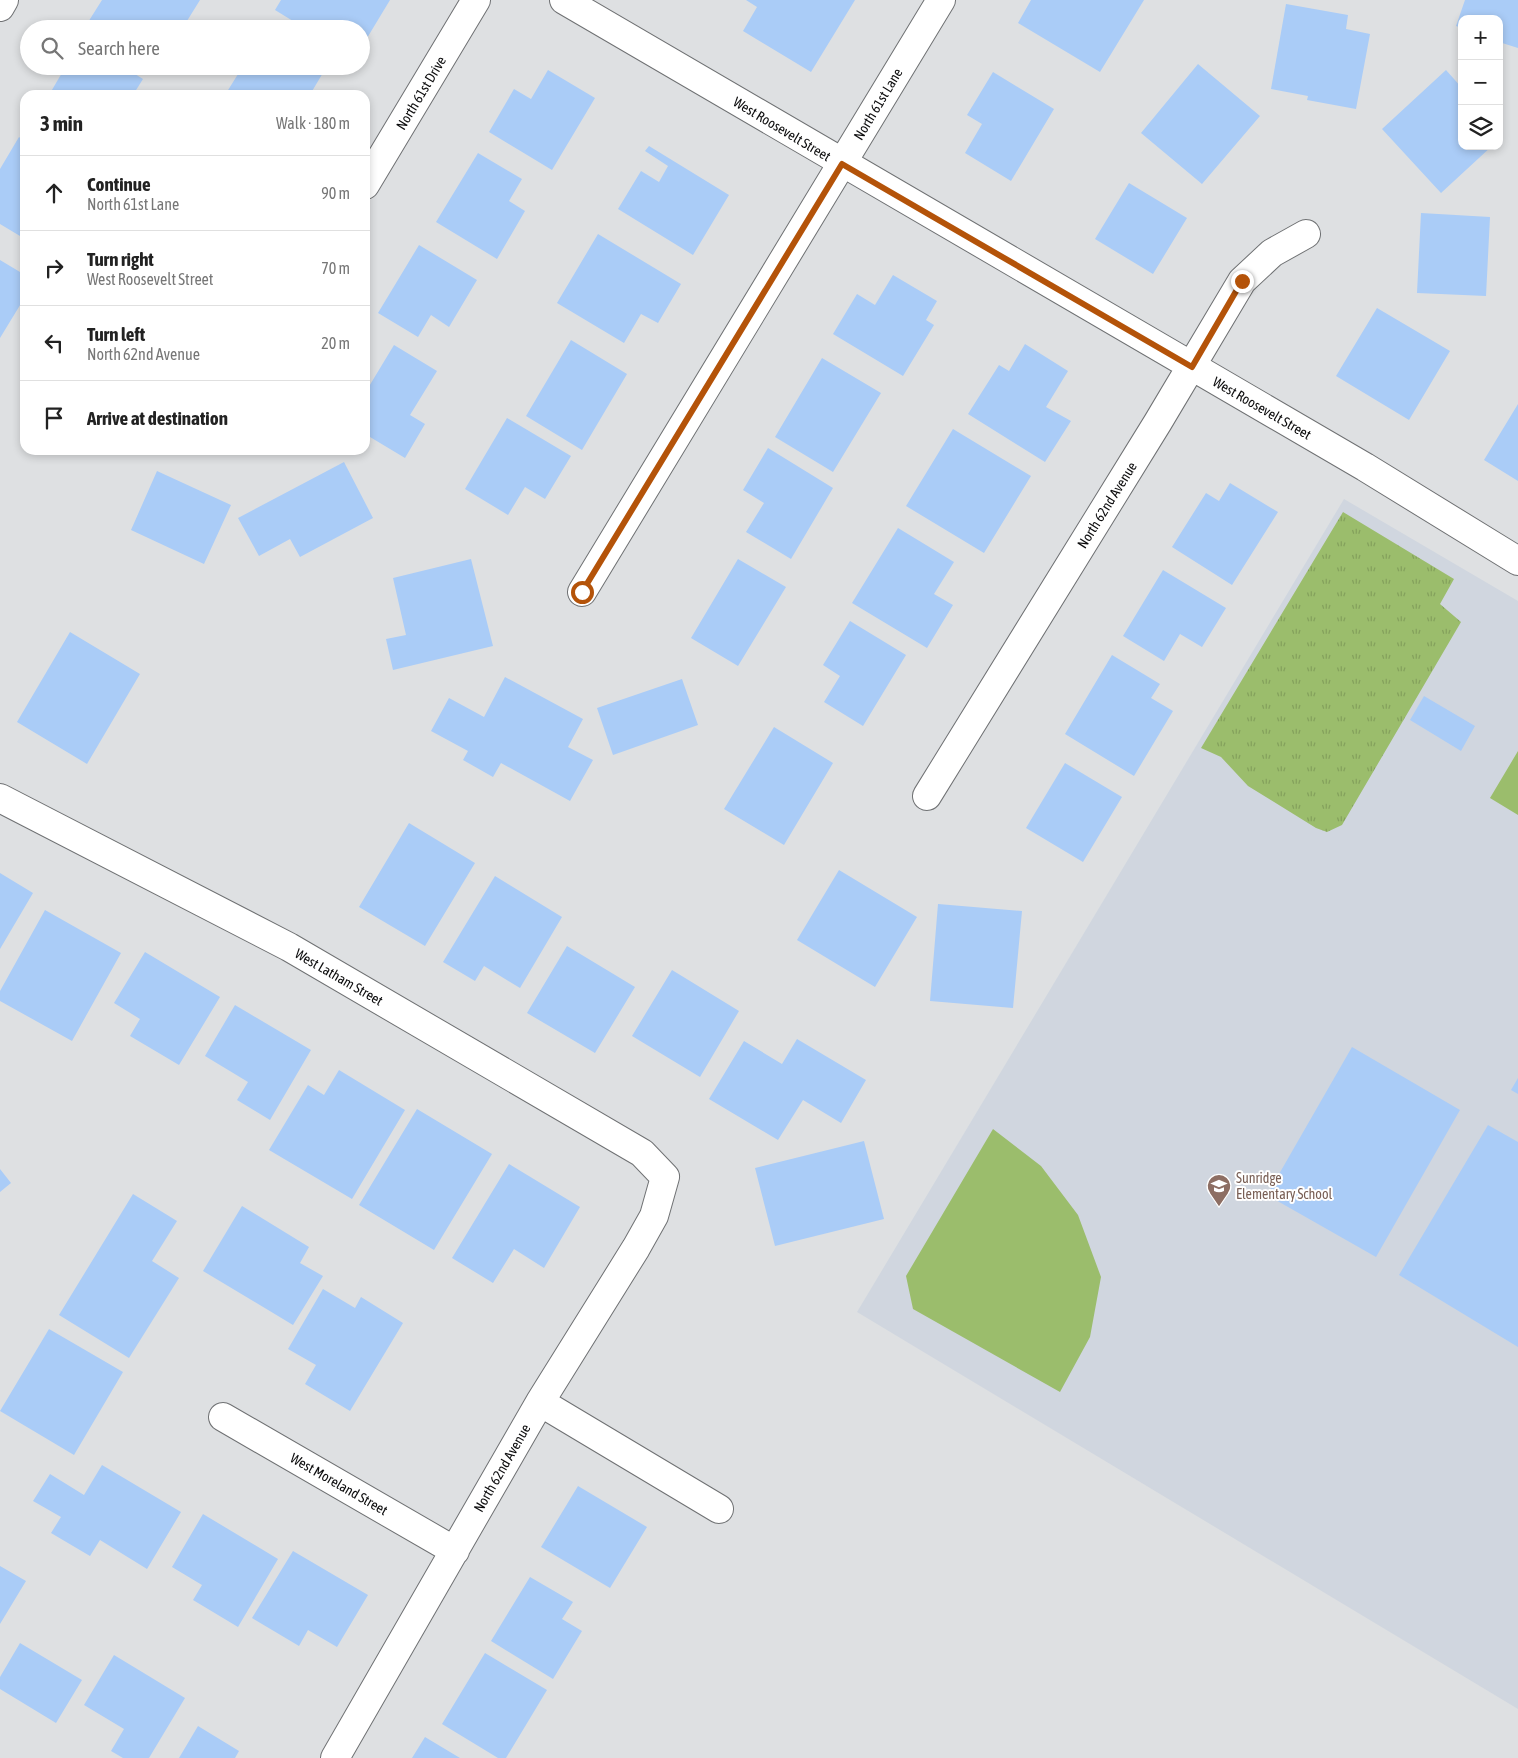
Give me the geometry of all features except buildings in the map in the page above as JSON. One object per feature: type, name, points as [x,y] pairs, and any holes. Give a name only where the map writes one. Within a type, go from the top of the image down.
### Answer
[{"type":"street","points":[[0,7],[4,0]]},
{"type":"street","name":"North 61st Drive","points":[[370,177],[476,0]]},
{"type":"street","name":"West Roosevelt Street","points":[[564,0],[1373,473],[1518,561]]},
{"type":"street","name":"North 61st Lane","points":[[582,592],[941,0]]},
{"type":"street","name":"North 62nd Avenue","points":[[927,796],[1192,367],[1242,281],[1272,253],[1306,234]]},
{"type":"street","name":"West Latham Street","points":[[0,798],[289,947],[642,1153],[665,1177]]},
{"type":"street","name":"North 62nd Avenue","points":[[335,1758],[540,1402],[636,1248],[654,1216],[665,1177]]},
{"type":"street","points":[[540,1402],[719,1509]]},
{"type":"street","name":"West Moreland Street","points":[[222,1417],[455,1551]]},
{"type":"shaded area","name":"Sunridge Elementary School","points":[[1344,499],[1518,601],[1518,1709],[857,1312]]},
{"type":"green space","points":[[1343,512],[1454,579],[1440,604],[1461,622],[1342,825],[1327,832],[1316,828],[1248,786],[1221,757],[1201,748]]},
{"type":"green space","points":[[1518,751],[1518,815],[1490,798]]},
{"type":"green space","points":[[993,1129],[1041,1166],[1078,1215],[1101,1277],[1090,1337],[1060,1392],[913,1309],[906,1276]]},
{"type":"place","name":"Sunridge Elementary School","points":[[1219,1207]]},
{"type":"route","points":[[582,592],[842,164],[1192,367],[1242,281]]}]
